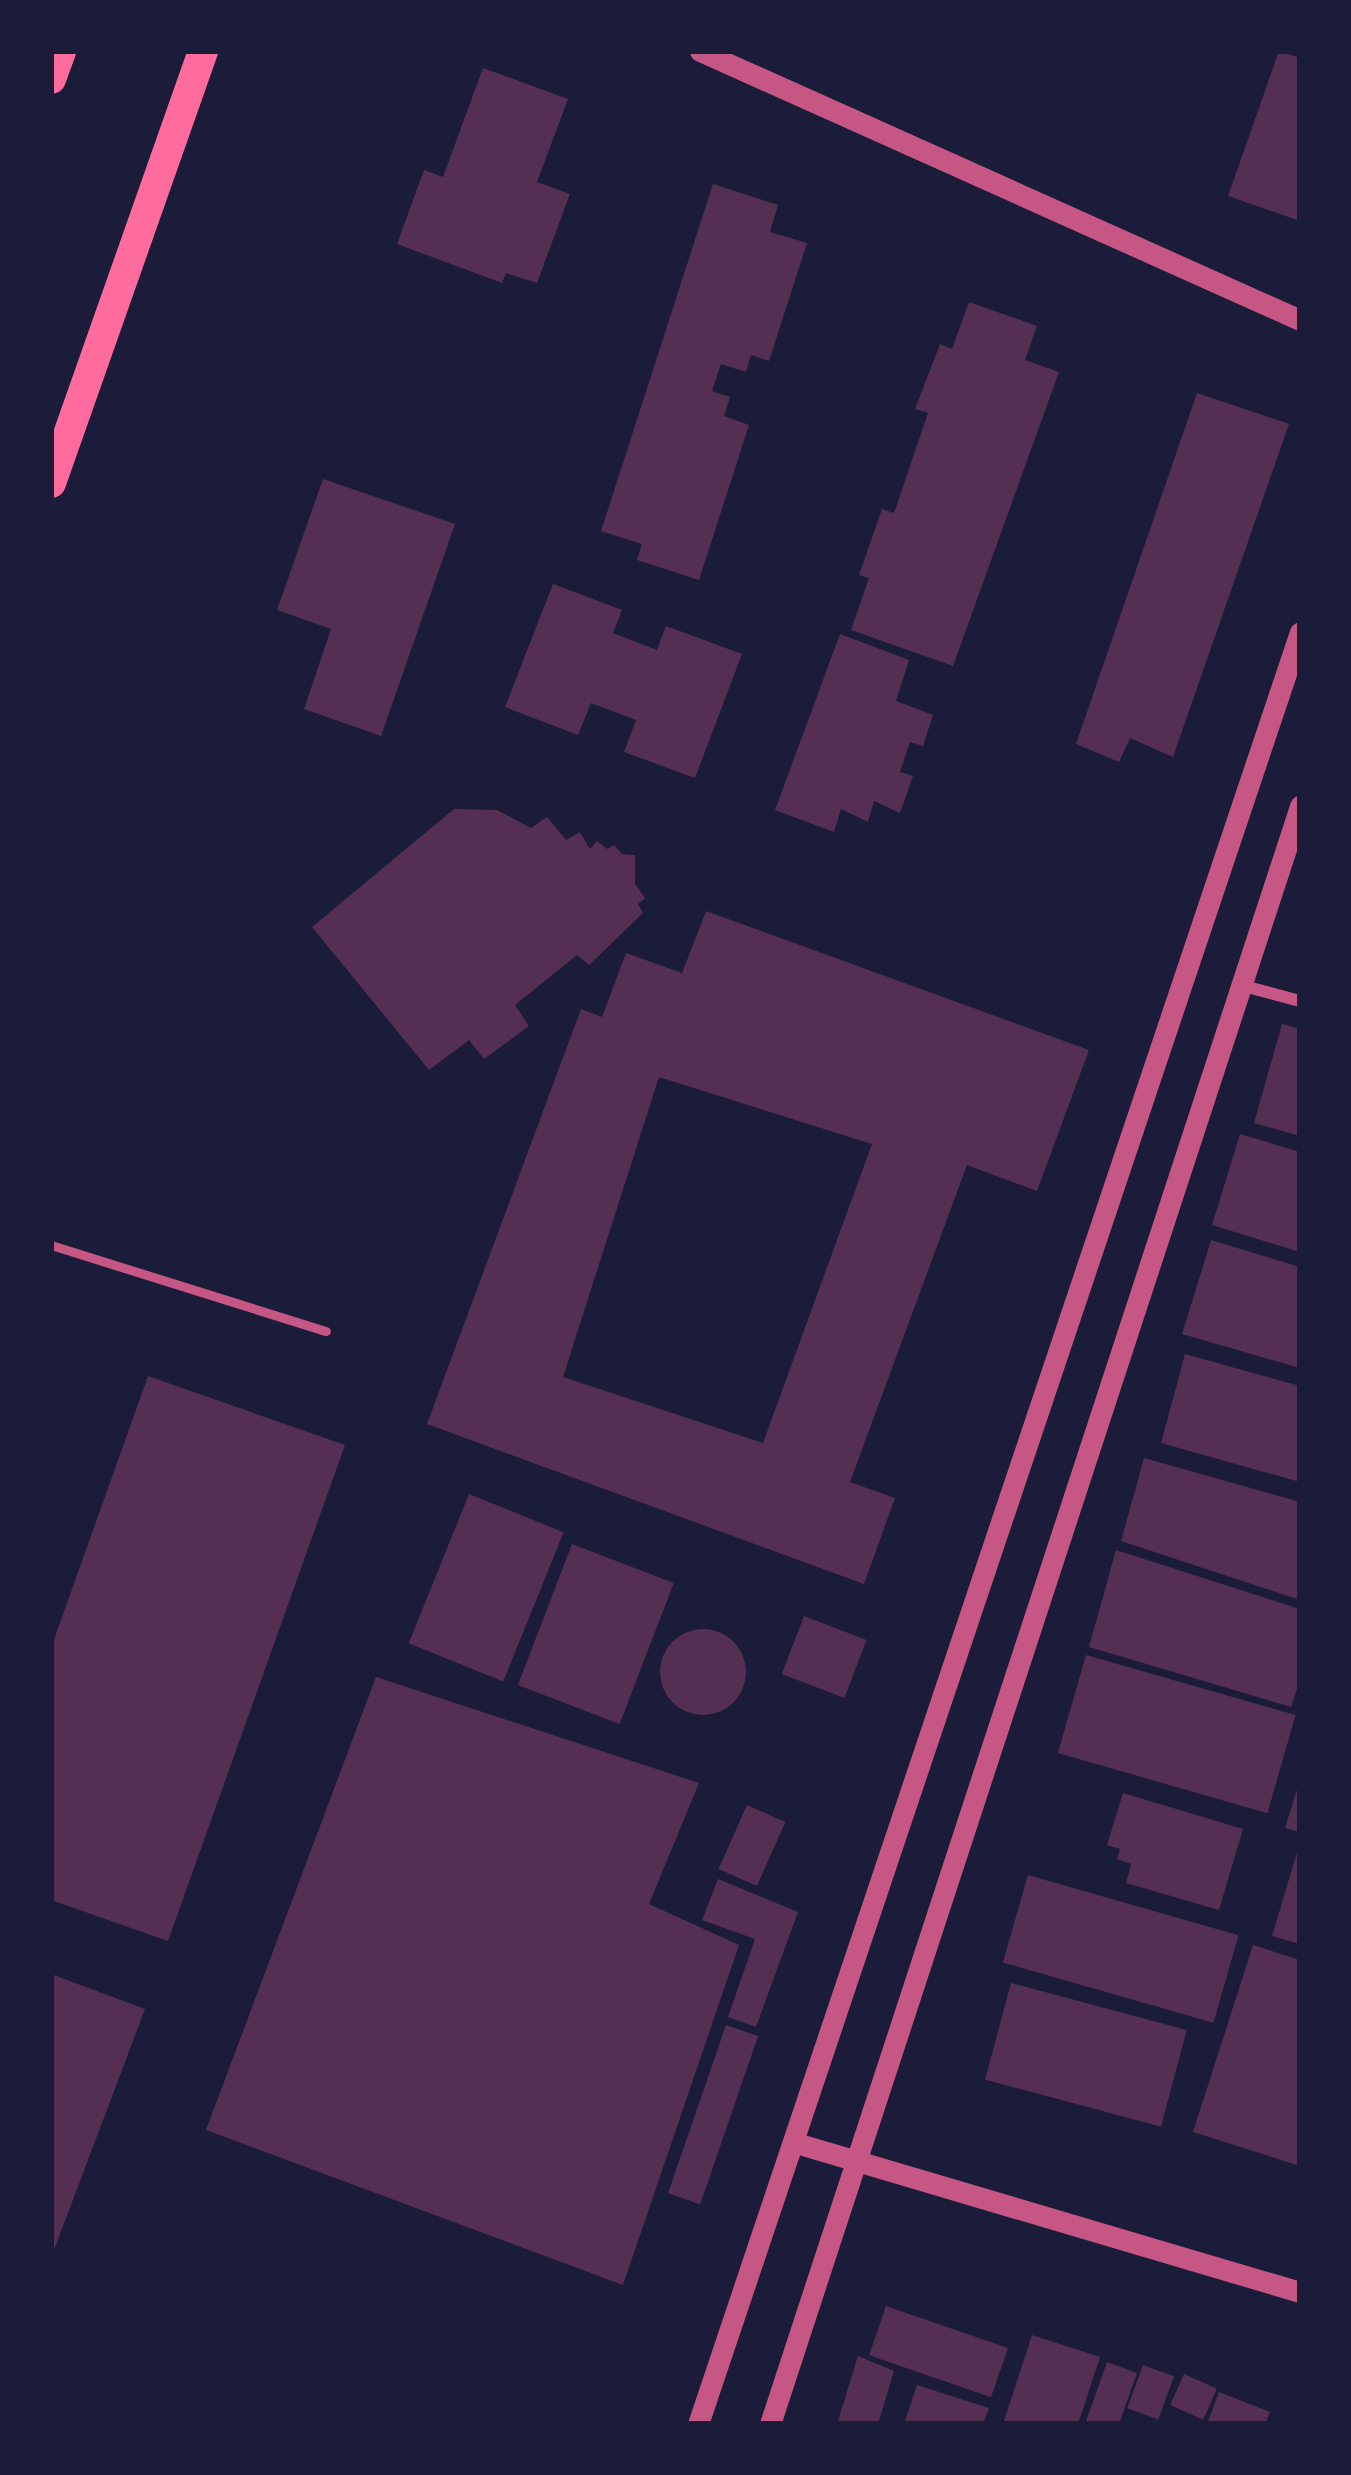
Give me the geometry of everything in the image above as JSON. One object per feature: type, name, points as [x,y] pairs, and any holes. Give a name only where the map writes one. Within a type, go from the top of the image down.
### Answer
[{"type":"main road","points":[[51,79],[61,51]]},
{"type":"main road","points":[[51,483],[203,51]]},
{"type":"street","points":[[700,51],[1300,320]]},
{"type":"street","points":[[698,2424],[796,2144],[1300,632]]},
{"type":"street","points":[[770,2424],[860,2162],[1300,806]]},
{"type":"street","points":[[1239,984],[1300,1001]]},
{"type":"street","points":[[796,2144],[1300,2292]]},
{"type":"lane","points":[[51,1245],[326,1331]]},
{"type":"building","points":[[1279,51],[1300,58],[1300,221],[1228,196]]},
{"type":"building","points":[[483,68],[568,99],[537,182],[570,194],[537,283],[506,273],[502,283],[397,244],[424,170],[443,177]]},
{"type":"building","points":[[713,184],[778,205],[770,232],[807,243],[769,361],[751,355],[746,372],[721,364],[712,391],[730,397],[724,416],[749,425],[699,580],[637,560],[642,544],[601,531]]},
{"type":"building","points":[[969,302],[1037,326],[1025,360],[1059,372],[953,666],[851,630],[869,578],[859,575],[882,509],[894,513],[928,413],[915,409],[940,344],[952,349]]},
{"type":"building","points":[[1197,393],[1289,424],[1173,757],[1130,738],[1119,762],[1076,744]]},
{"type":"building","points":[[323,479],[455,524],[381,736],[304,709],[331,629],[277,610]]},
{"type":"building","points":[[553,584],[622,610],[613,633],[657,650],[666,626],[742,654],[695,778],[624,752],[636,720],[591,703],[578,735],[505,707]]},
{"type":"building","points":[[840,634],[909,660],[896,701],[933,715],[923,746],[910,742],[900,772],[913,776],[900,813],[874,801],[868,822],[841,809],[834,832],[775,810]]},
{"type":"building","points":[[454,809],[497,810],[531,828],[547,817],[566,840],[580,832],[590,849],[597,841],[607,849],[614,845],[622,854],[635,855],[635,884],[645,898],[638,904],[643,913],[589,965],[577,955],[515,1005],[529,1026],[484,1059],[469,1040],[429,1070],[312,927]]},
{"type":"building","points":[[706,911],[1089,1050],[1037,1191],[967,1165],[850,1482],[895,1498],[864,1584],[427,1424],[581,1009],[602,1017],[626,953],[682,973]],"holes":[[[659,1077],[872,1144],[763,1443],[563,1377]]]},
{"type":"building","points":[[1282,1024],[1300,1029],[1300,1136],[1254,1123]]},
{"type":"building","points":[[1240,1134],[1300,1152],[1300,1252],[1212,1225]]},
{"type":"building","points":[[1211,1240],[1300,1267],[1300,1368],[1182,1334]]},
{"type":"building","points":[[1185,1354],[1300,1386],[1300,1482],[1161,1443]]},
{"type":"building","points":[[148,1376],[345,1445],[168,1941],[51,1900],[51,1648]]},
{"type":"building","points":[[1144,1458],[1300,1502],[1300,1600],[1121,1541]]},
{"type":"building","points":[[469,1494],[564,1532],[503,1681],[409,1643]]},
{"type":"building","points":[[572,1544],[674,1583],[620,1724],[518,1685]]},
{"type":"building","points":[[1116,1550],[1300,1609],[1300,1679],[1291,1707],[1089,1647]]},
{"type":"building","points":[[804,1616],[867,1640],[844,1698],[782,1674]]},
{"type":"building","points":[[703,1629],[733,1642],[746,1672],[733,1702],[703,1715],[673,1702],[660,1672],[673,1642]]},
{"type":"building","points":[[1086,1655],[1296,1715],[1267,1813],[1058,1753]]},
{"type":"building","points":[[376,1677],[699,1783],[649,1904],[739,1945],[623,2285],[206,2130]]},
{"type":"building","points":[[1300,1783],[1300,1832],[1285,1828]]},
{"type":"building","points":[[1123,1793],[1243,1829],[1219,1910],[1126,1883],[1131,1864],[1117,1859],[1120,1849],[1107,1845]]},
{"type":"building","points":[[747,1805],[785,1822],[757,1886],[719,1869]]},
{"type":"building","points":[[1300,1846],[1300,1944],[1272,1936]]},
{"type":"building","points":[[1028,1875],[1239,1935],[1213,2023],[1003,1962]]},
{"type":"building","points":[[718,1879],[798,1912],[756,2027],[728,2017],[755,1939],[702,1920]]},
{"type":"building","points":[[1253,1945],[1300,1960],[1300,2166],[1193,2132]]},
{"type":"building","points":[[51,1974],[145,2009],[51,2258]]},
{"type":"building","points":[[1011,1983],[1187,2030],[1161,2127],[985,2080]]},
{"type":"building","points":[[726,2025],[758,2036],[700,2204],[668,2193]]},
{"type":"building","points":[[886,2306],[1008,2348],[991,2397],[869,2355]]},
{"type":"building","points":[[1032,2335],[1100,2357],[1078,2424],[1003,2424]]},
{"type":"building","points":[[858,2356],[894,2371],[878,2424],[837,2424]]},
{"type":"building","points":[[1107,2362],[1137,2373],[1119,2424],[1085,2424]]},
{"type":"building","points":[[1143,2365],[1174,2376],[1158,2420],[1127,2408]]},
{"type":"building","points":[[1184,2374],[1217,2389],[1203,2420],[1170,2405]]},
{"type":"building","points":[[917,2385],[989,2408],[983,2424],[904,2424]]},
{"type":"building","points":[[1219,2392],[1270,2412],[1265,2424],[1207,2424]]}]
